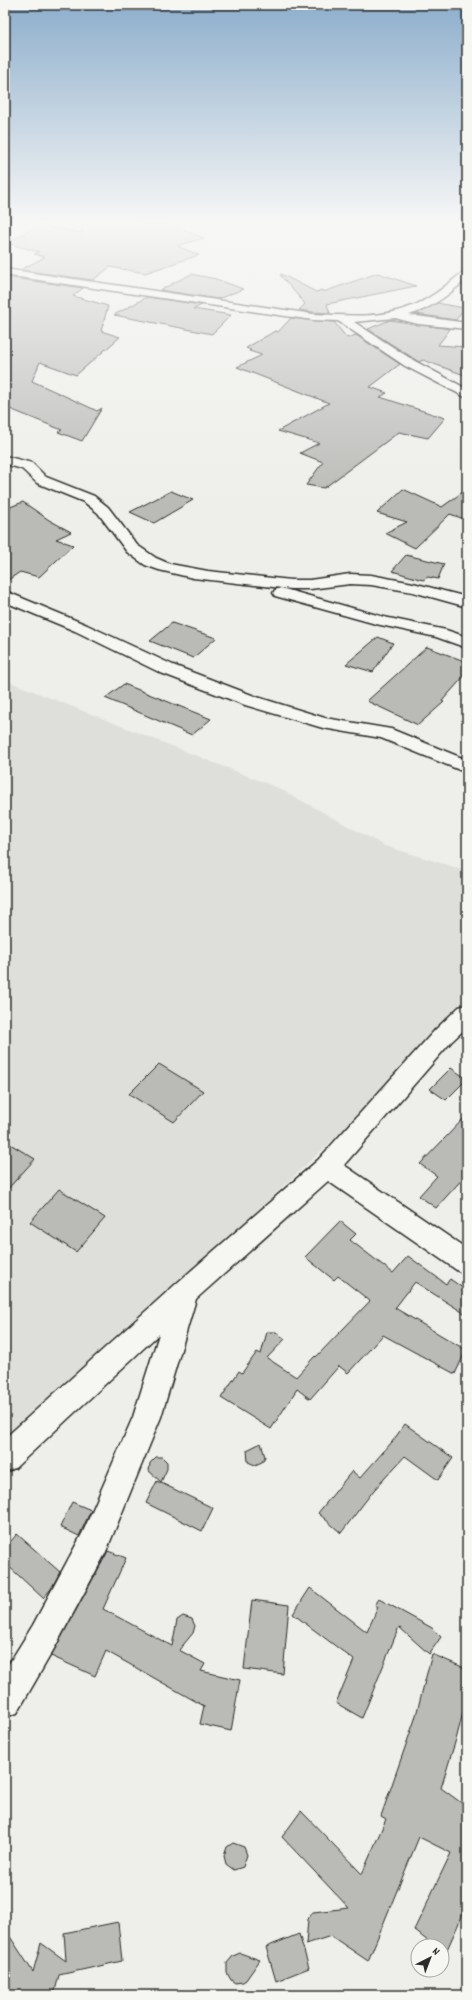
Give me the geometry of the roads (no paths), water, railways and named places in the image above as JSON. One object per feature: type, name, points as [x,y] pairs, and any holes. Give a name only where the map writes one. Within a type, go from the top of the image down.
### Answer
[{"type":"street","points":[[322,317],[349,317]]},
{"type":"street","points":[[404,317],[418,321],[467,326]]},
{"type":"street","points":[[341,318],[409,363],[467,394]]},
{"type":"street","points":[[5,460],[27,466],[30,471],[42,479],[98,505],[126,541],[138,553],[154,563],[193,573],[302,585],[337,580],[376,581],[418,588],[467,602]]},
{"type":"street","points":[[241,579],[252,585],[382,621],[440,633],[467,643]]},
{"type":"street","points":[[5,596],[80,628],[167,669],[244,698],[323,723],[395,736],[467,767]]},
{"type":"street","points":[[5,1458],[186,1291],[327,1166],[443,1036],[467,1013]]},
{"type":"street","points":[[327,1166],[467,1263]]},
{"type":"street","points":[[5,1701],[44,1636],[94,1543],[147,1417],[186,1291]]}]
